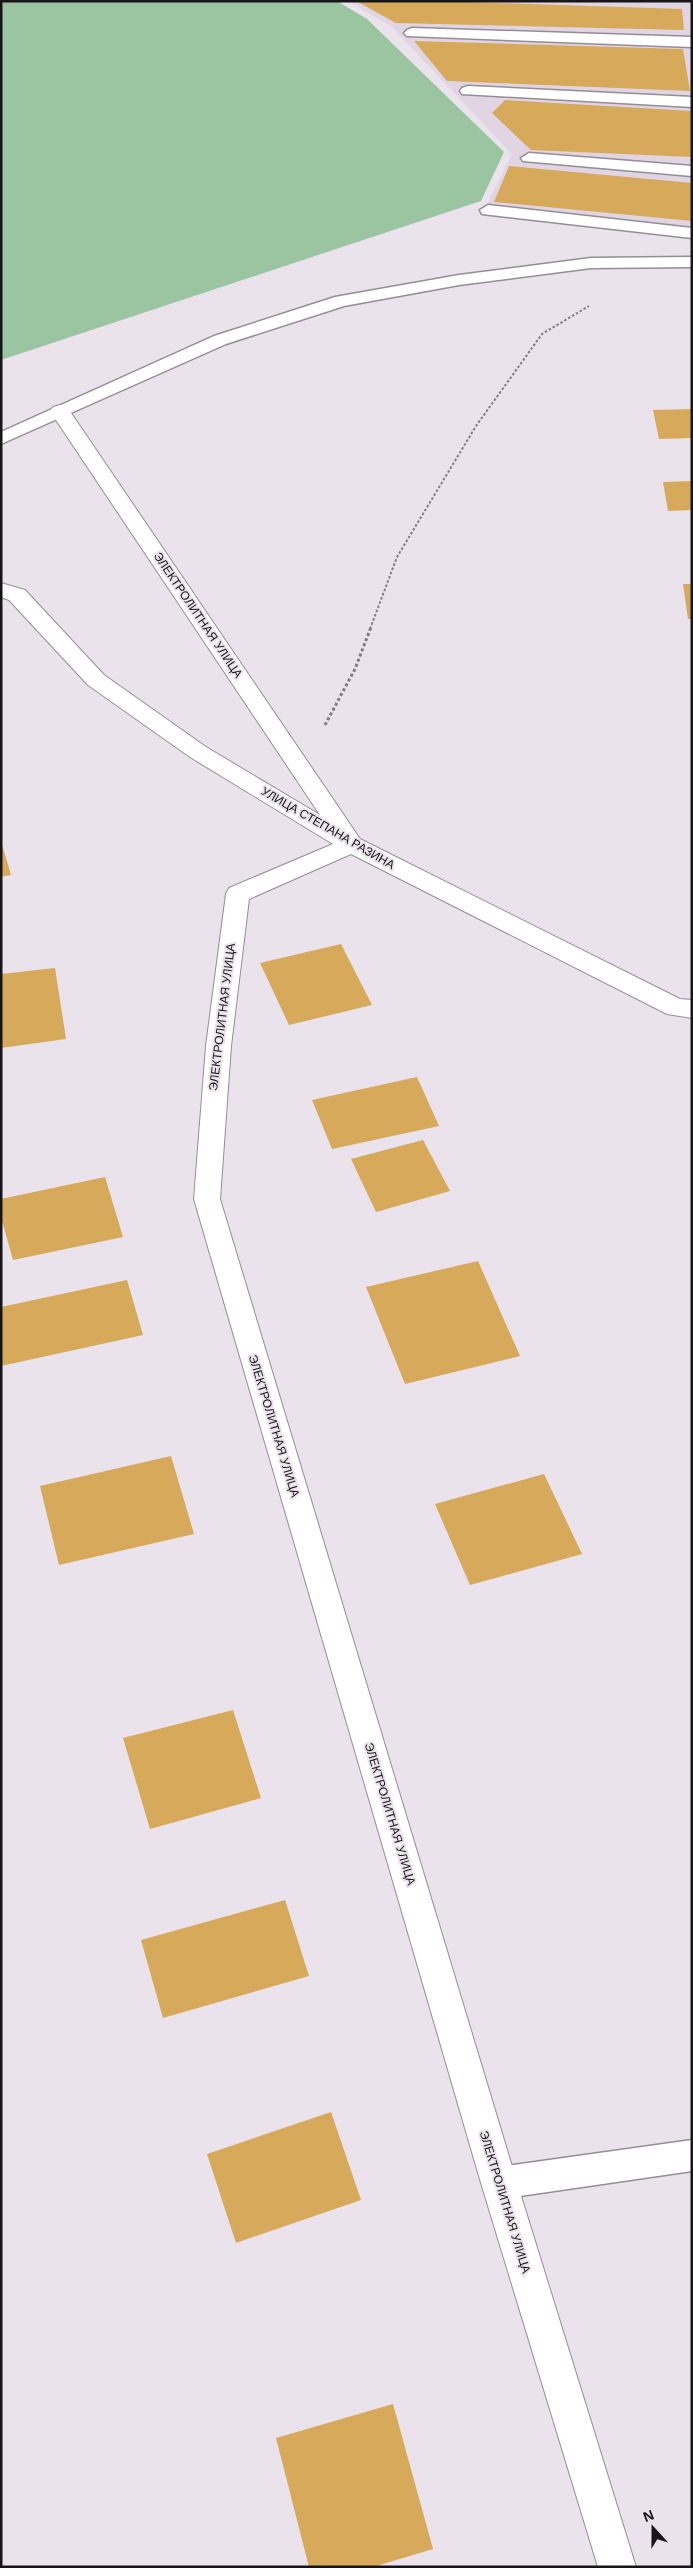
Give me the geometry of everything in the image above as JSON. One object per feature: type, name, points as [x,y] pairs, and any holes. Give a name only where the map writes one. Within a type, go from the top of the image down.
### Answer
[{"type":"street","name":"ЭЛЕКТРОЛИТНАЯ УЛИЦА","points":[[60,411],[352,845],[238,894],[226,973],[213,1086],[207,1199],[499,2183],[617,2567]]},
{"type":"street","name":"УЛИЦА СТЕПАНА РАЗИНА","points":[[1,589],[18,595],[96,680],[198,752],[352,845],[676,1008],[692,1009]]},
{"type":"lane","points":[[412,33],[692,42]]},
{"type":"lane","points":[[468,91],[692,102]]},
{"type":"lane","points":[[529,158],[692,171]]},
{"type":"lane","points":[[488,210],[692,233]]},
{"type":"lane","points":[[1,438],[220,340],[342,301],[459,280],[592,263],[692,262]]},
{"type":"lane","points":[[499,2183],[692,2155]]},
{"type":"path","points":[[302,769],[355,669],[397,557],[476,426],[542,334],[592,304]]},
{"type":"shaded area","points":[[348,1],[692,1],[692,233],[482,215],[512,154],[391,26]]},
{"type":"green space","points":[[1,1],[337,1],[367,19],[504,152],[481,201],[1,360]]},
{"type":"building","points":[[356,1],[435,1],[682,9],[684,30],[396,23]]},
{"type":"building","points":[[414,41],[683,49],[690,91],[447,81]]},
{"type":"building","points":[[505,100],[692,111],[692,157],[531,150],[492,113]]},
{"type":"building","points":[[509,166],[692,183],[692,221],[494,202]]},
{"type":"building","points":[[692,409],[692,438],[659,439],[653,410]]},
{"type":"building","points":[[692,481],[692,510],[668,511],[663,482]]},
{"type":"building","points":[[683,584],[692,584],[692,619],[688,619]]},
{"type":"building","points":[[1,841],[11,875],[1,877]]},
{"type":"building","points":[[341,944],[372,1005],[289,1025],[260,963]]},
{"type":"building","points":[[55,968],[66,1039],[1,1048],[1,974]]},
{"type":"building","points":[[417,1077],[439,1126],[332,1149],[312,1100]]},
{"type":"building","points":[[423,1140],[450,1191],[376,1212],[351,1159]]},
{"type":"building","points":[[105,1177],[123,1237],[13,1260],[1,1217],[1,1199]]},
{"type":"building","points":[[478,1261],[520,1356],[405,1384],[366,1287]]},
{"type":"building","points":[[127,1280],[143,1335],[1,1366],[1,1307]]},
{"type":"building","points":[[171,1456],[194,1534],[59,1565],[40,1486]]},
{"type":"building","points":[[544,1474],[582,1554],[470,1585],[435,1504]]},
{"type":"building","points":[[233,1710],[261,1798],[150,1829],[123,1738]]},
{"type":"building","points":[[285,1900],[309,1976],[163,2018],[141,1940]]},
{"type":"building","points":[[331,2112],[361,2200],[236,2243],[207,2154]]},
{"type":"building","points":[[393,2404],[433,2549],[373,2567],[309,2567],[276,2438]]}]
